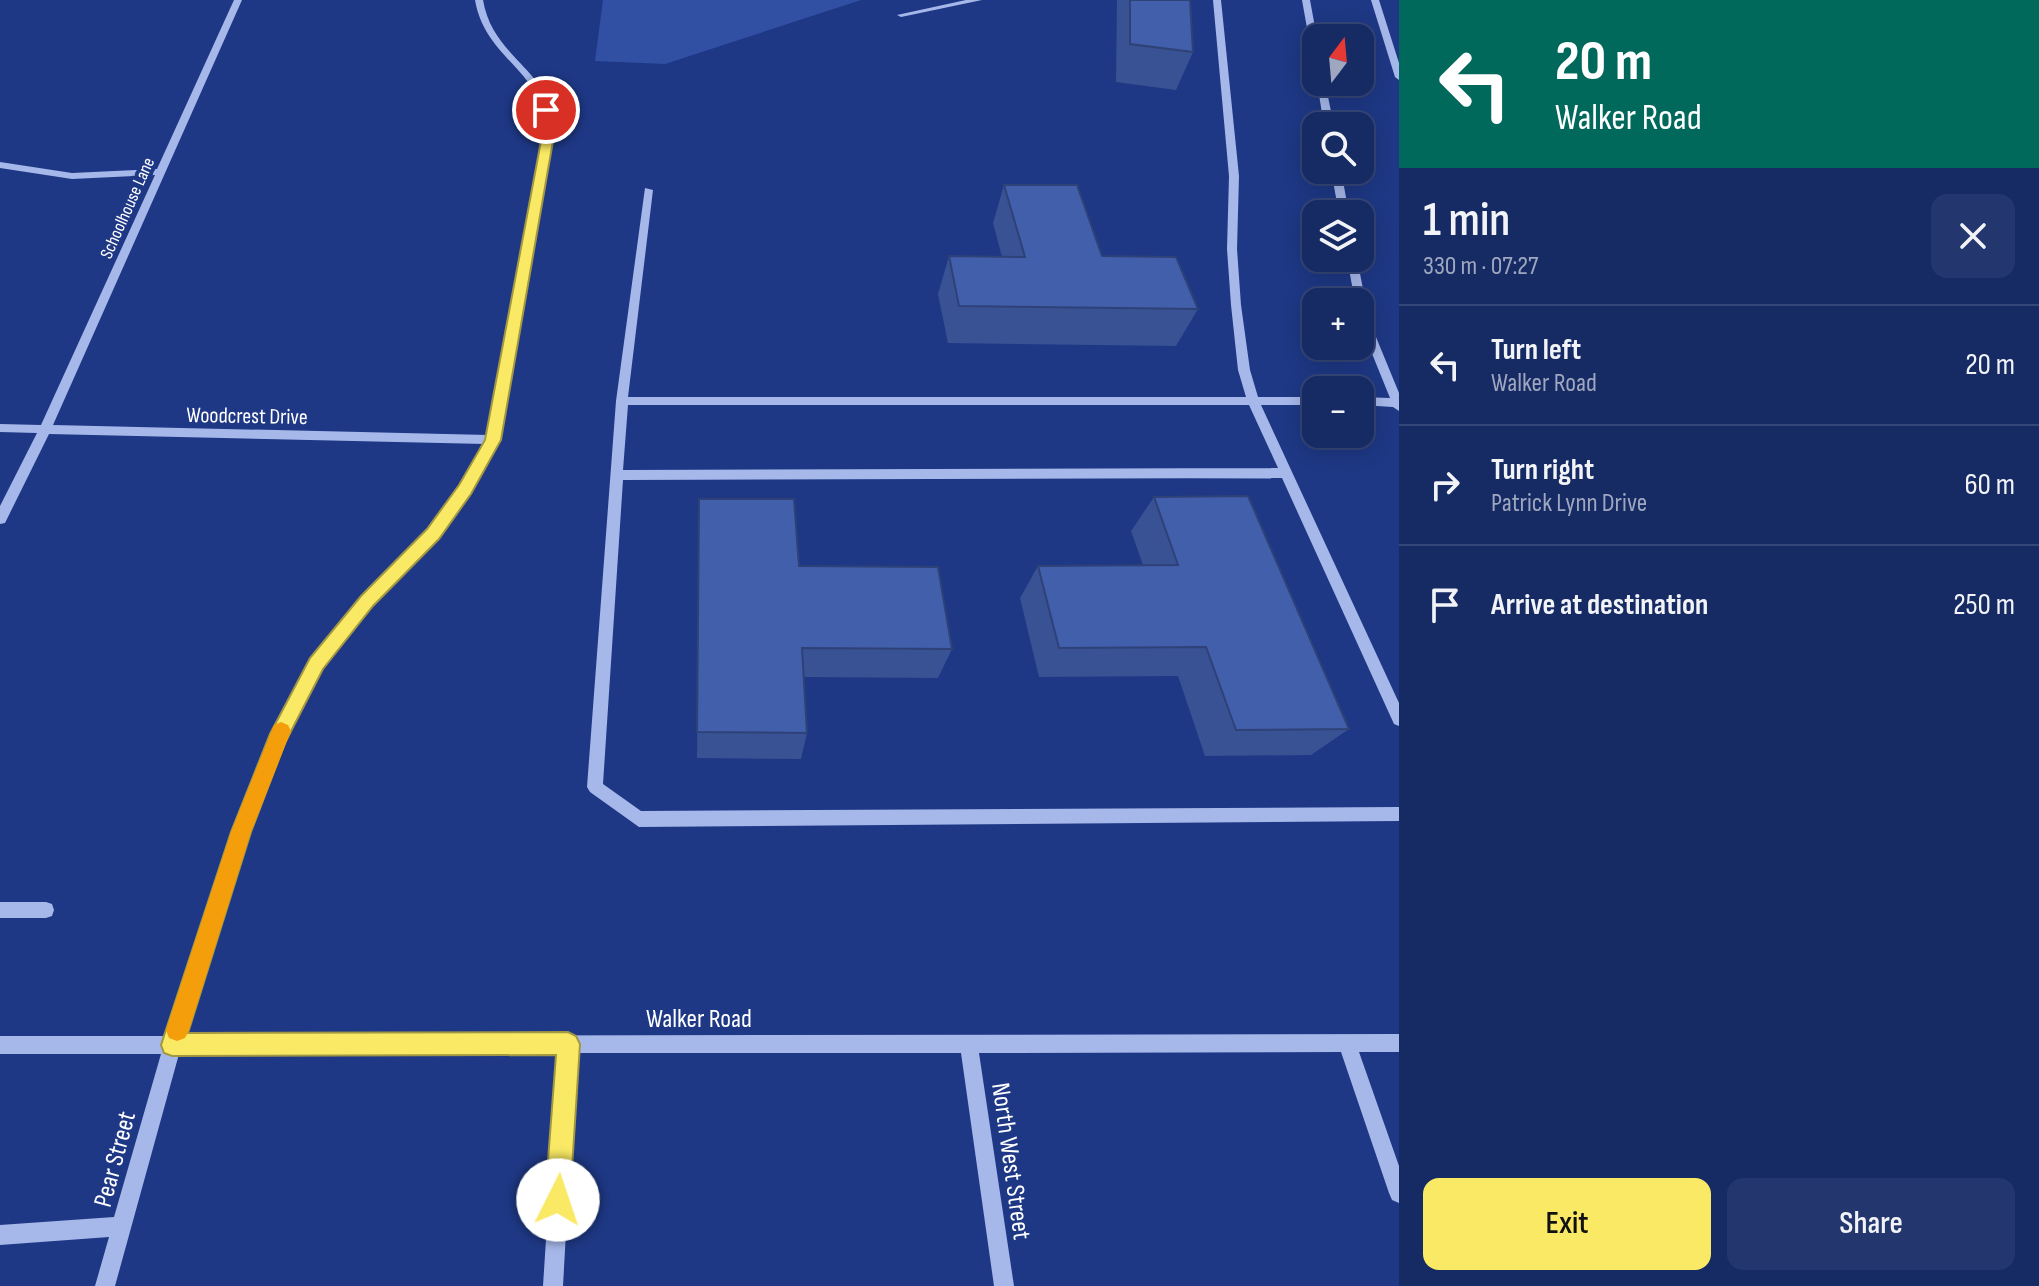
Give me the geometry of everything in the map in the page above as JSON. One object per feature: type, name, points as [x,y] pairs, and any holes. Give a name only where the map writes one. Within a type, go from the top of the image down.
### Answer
[{"type":"street","name":"Schoolhouse Lane","points":[[0,519],[45,430],[238,0]]},
{"type":"street","name":"Pear Street","points":[[105,1286],[172,1045],[241,832],[277,740],[310,676],[367,601],[433,534],[465,490],[493,440],[547,141],[546,110],[534,88],[504,54],[479,17],[479,0]]},
{"type":"street","points":[[901,15],[978,0]]},
{"type":"street","points":[[1217,0],[1234,176],[1232,249],[1244,370],[1254,403],[1399,719]]},
{"type":"street","points":[[1306,0],[1310,24]]},
{"type":"street","points":[[1375,0],[1399,77]]},
{"type":"street","points":[[0,165],[72,176],[161,172]]},
{"type":"street","points":[[648,190],[622,401],[595,787],[639,819],[1399,814]]},
{"type":"street","points":[[1355,272],[1364,320],[1398,404],[1374,402]]},
{"type":"street","points":[[622,401],[1302,401]]},
{"type":"street","name":"Woodcrest Drive","points":[[0,428],[493,440]]},
{"type":"street","points":[[617,475],[1287,473]]},
{"type":"street","points":[[0,910],[46,910]]},
{"type":"street","points":[[1347,1043],[1399,1193]]},
{"type":"street","name":"Walker Road","points":[[0,1045],[1399,1043]]},
{"type":"street","points":[[553,1286],[568,1044]]},
{"type":"street","name":"North West Street","points":[[969,1044],[1004,1286]]},
{"type":"street","points":[[0,1235],[122,1226]]},
{"type":"shaded area","points":[[603,0],[861,0],[665,64],[595,61]]},
{"type":"building","points":[[1130,0],[1190,0],[1193,52],[1130,44]]},
{"type":"building","points":[[1004,185],[1077,185],[1102,256],[1176,257],[1198,309],[959,306],[949,256],[1025,257]]},
{"type":"building","points":[[1248,496],[1349,729],[1236,730],[1206,647],[1059,648],[1038,566],[1178,565],[1154,497]]},
{"type":"building","points":[[699,499],[794,499],[799,566],[938,567],[952,649],[802,648],[807,733],[697,732]]},
{"type":"slow traffic","points":[[177,1030],[241,832],[281,731]]},
{"type":"route","points":[[546,110],[547,141],[493,440],[465,490],[433,534],[367,601],[317,664],[277,740],[241,832],[172,1045],[568,1044],[558,1200]]}]
